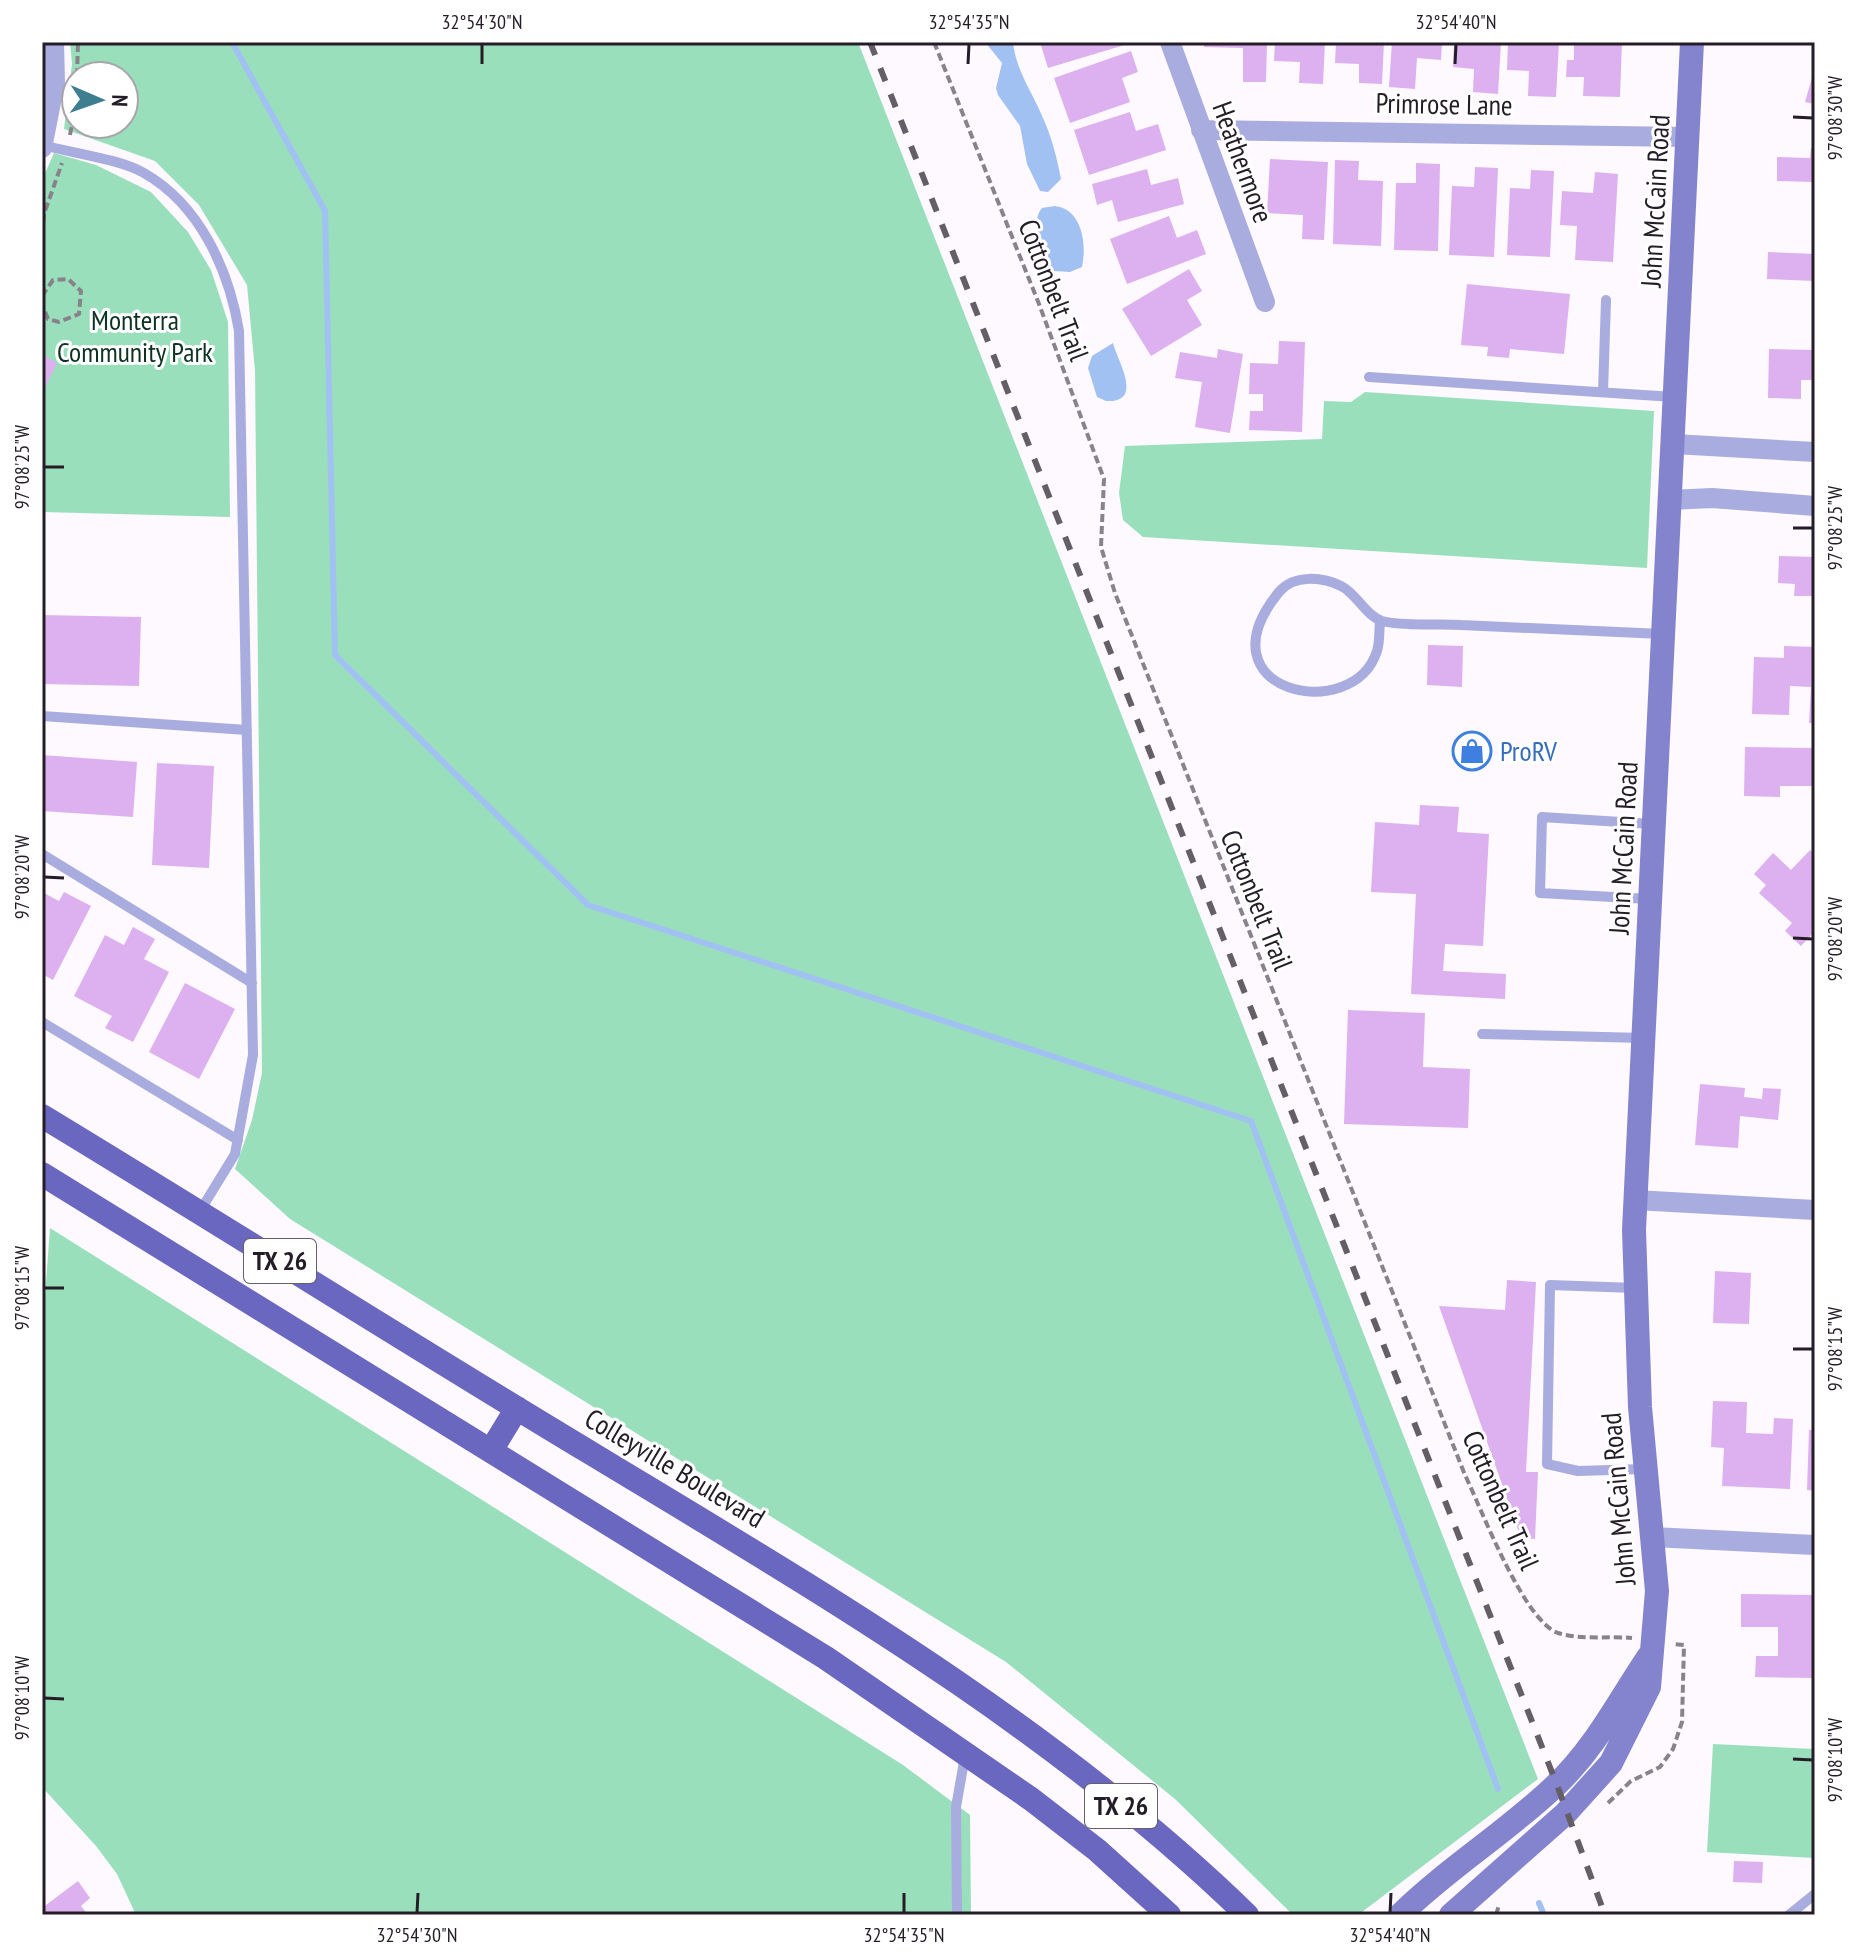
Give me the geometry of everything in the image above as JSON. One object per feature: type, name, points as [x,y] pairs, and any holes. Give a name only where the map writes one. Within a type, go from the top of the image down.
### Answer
[{"type":"main road","name":"John McCain Road","points":[[1451,1915],[1565,1814],[1611,1763],[1649,1687],[1657,1591],[1645,1469],[1635,1288],[1635,1200],[1692,42]]},
{"type":"main road","name":"Colleyville Boulevard","points":[[42,1116],[769,1559],[990,1703],[1052,1749],[1247,1915]]},
{"type":"main road","name":"TX 26","points":[[42,1174],[826,1658],[1097,1850],[1169,1915]]},
{"type":"main road","points":[[492,1449],[517,1408]]},
{"type":"main road","name":"John McCain Road","points":[[1400,1915],[1432,1883],[1557,1785],[1606,1727],[1651,1648]]},
{"type":"street","points":[[42,147],[55,82],[54,42]]},
{"type":"street","name":"Heathermore","points":[[1170,42],[1265,302]]},
{"type":"street","name":"Primrose Lane","points":[[1201,130],[1687,137]]},
{"type":"street","points":[[1674,444],[1815,452]]},
{"type":"street","points":[[1669,500],[1712,498],[1815,506]]},
{"type":"street","points":[[1635,1200],[1815,1210]]},
{"type":"street","points":[[1652,1537],[1815,1545]]},
{"type":"lane","points":[[42,147],[142,171],[176,196],[213,247],[233,297],[239,331],[253,1055],[235,1154],[200,1211]]},
{"type":"lane","points":[[1603,392],[1606,300]]},
{"type":"lane","points":[[1369,377],[1676,397]]},
{"type":"lane","points":[[1380,621],[1377,652],[1363,675],[1338,688],[1295,691],[1274,681],[1254,648],[1254,634],[1264,611],[1283,587],[1311,577],[1342,586],[1380,621],[1664,634]]},
{"type":"lane","points":[[42,716],[247,730]]},
{"type":"lane","points":[[1650,899],[1540,893],[1542,817],[1654,824]]},
{"type":"lane","points":[[42,854],[252,983]]},
{"type":"lane","points":[[42,1022],[238,1140]]},
{"type":"lane","points":[[1482,1034],[1643,1038]]},
{"type":"lane","points":[[1635,1288],[1550,1285],[1547,1464],[1578,1471],[1645,1469]]},
{"type":"lane","points":[[957,1915],[956,1807],[965,1754]]},
{"type":"lane","points":[[1789,1915],[1815,1894]]},
{"type":"path","name":"Cottonbelt Trail","points":[[934,42],[1034,290],[1104,479],[1101,547],[1115,593],[1465,1475],[1519,1592],[1557,1633],[1651,1648],[1684,1645]]},
{"type":"path","points":[[42,234],[44,214],[60,176],[68,140]]},
{"type":"path","points":[[42,296],[53,280],[75,282],[81,291],[83,306],[79,314],[59,322],[48,319],[42,304]]},
{"type":"path","points":[[42,282],[45,288]]},
{"type":"green space","points":[[70,42],[858,42],[1538,1779],[1358,1915],[1293,1915],[1175,1799],[1006,1662],[290,1219],[235,1169],[252,1120],[262,1073],[255,371],[247,285],[199,205],[155,161],[95,140],[140,140],[140,60],[72,60]]},
{"type":"green space","name":"Monterra Community Park","points":[[54,153],[96,165],[151,192],[188,232],[211,270],[228,322],[230,517],[42,512],[42,180]]},
{"type":"green space","points":[[1365,392],[1654,411],[1647,568],[1143,537],[1123,520],[1119,493],[1125,446],[1322,439],[1324,401],[1351,402]]},
{"type":"green space","points":[[50,1228],[903,1765],[970,1815],[971,1915],[136,1915],[117,1874],[42,1787],[42,1338]]},
{"type":"green space","points":[[1713,1744],[1815,1749],[1815,1858],[1707,1852]]},
{"type":"water","points":[[985,42],[1013,42],[1017,62],[1039,108],[1058,163],[1061,179],[1048,192],[1040,191],[1027,164],[1020,126],[998,95],[996,88],[1002,63]]},
{"type":"water","points":[[1055,206],[1071,214],[1083,238],[1082,267],[1070,272],[1054,271],[1038,241],[1038,215],[1042,208]]},
{"type":"water","points":[[1113,343],[1126,379],[1126,388],[1118,400],[1106,401],[1097,397],[1088,368],[1092,356]]},
{"type":"building","points":[[1040,42],[1131,42],[1131,43],[1048,68]]},
{"type":"building","points":[[1204,42],[1267,42],[1266,82],[1243,82],[1243,48],[1204,47]]},
{"type":"building","points":[[1275,42],[1325,42],[1323,84],[1299,83],[1300,62],[1274,61]]},
{"type":"building","points":[[1336,42],[1384,42],[1382,84],[1359,83],[1359,64],[1335,63]]},
{"type":"building","points":[[1392,42],[1442,42],[1441,60],[1417,58],[1415,89],[1389,87]]},
{"type":"building","points":[[1454,42],[1501,42],[1498,94],[1473,92],[1474,69],[1453,67]]},
{"type":"building","points":[[1508,42],[1559,42],[1556,97],[1528,96],[1529,71],[1507,70]]},
{"type":"building","points":[[1574,42],[1622,42],[1620,97],[1583,96],[1584,77],[1566,77],[1567,60],[1574,60]]},
{"type":"building","points":[[1131,51],[1138,72],[1122,78],[1130,102],[1070,123],[1054,78]]},
{"type":"building","points":[[1815,71],[1815,104],[1805,102]]},
{"type":"building","points":[[1130,112],[1136,131],[1158,124],[1166,150],[1089,175],[1074,130]]},
{"type":"building","points":[[1811,148],[1815,148],[1815,182],[1777,181],[1777,157],[1810,158]]},
{"type":"building","points":[[1270,159],[1328,162],[1324,240],[1302,239],[1303,215],[1267,213]]},
{"type":"building","points":[[1335,160],[1359,161],[1358,180],[1383,181],[1381,246],[1333,244]]},
{"type":"building","points":[[1416,163],[1440,164],[1438,251],[1394,250],[1396,183],[1416,183]]},
{"type":"building","points":[[1475,167],[1498,168],[1494,257],[1449,255],[1452,186],[1474,187]]},
{"type":"building","points":[[1147,169],[1151,185],[1178,178],[1184,204],[1118,222],[1112,200],[1097,205],[1092,184]]},
{"type":"building","points":[[1531,170],[1554,171],[1550,257],[1507,255],[1510,188],[1530,189]]},
{"type":"building","points":[[1595,172],[1618,174],[1613,262],[1575,260],[1577,226],[1560,225],[1562,191],[1593,193]]},
{"type":"building","points":[[1169,216],[1177,238],[1197,230],[1206,254],[1127,284],[1110,239]]},
{"type":"building","points":[[1768,252],[1815,254],[1815,281],[1767,279]]},
{"type":"building","points":[[1189,269],[1202,291],[1187,300],[1202,325],[1151,356],[1122,309]]},
{"type":"building","points":[[1467,284],[1570,294],[1564,354],[1510,349],[1509,358],[1487,356],[1488,347],[1461,345]]},
{"type":"building","points":[[1279,341],[1305,342],[1302,432],[1249,430],[1250,411],[1263,411],[1263,394],[1249,394],[1250,363],[1278,364]]},
{"type":"building","points":[[1218,349],[1243,354],[1230,433],[1195,427],[1202,382],[1175,378],[1180,352],[1217,358]]},
{"type":"building","points":[[1769,349],[1815,350],[1815,380],[1801,380],[1801,399],[1768,398]]},
{"type":"building","points":[[42,354],[57,363],[42,394]]},
{"type":"building","points":[[1779,556],[1815,557],[1815,596],[1794,596],[1795,584],[1778,583]]},
{"type":"building","points":[[42,615],[141,617],[139,686],[42,684]]},
{"type":"building","points":[[1428,645],[1463,646],[1462,687],[1427,685]]},
{"type":"building","points":[[1784,646],[1815,647],[1815,723],[1809,723],[1811,687],[1790,686],[1789,715],[1752,714],[1754,657],[1784,658]]},
{"type":"building","points":[[1745,747],[1815,748],[1815,786],[1780,786],[1780,797],[1744,796]]},
{"type":"building","points":[[42,755],[137,762],[133,817],[42,811]]},
{"type":"building","points":[[157,763],[214,766],[209,868],[152,865]]},
{"type":"building","points":[[1420,805],[1459,807],[1457,832],[1489,834],[1483,946],[1445,944],[1443,971],[1506,974],[1505,999],[1411,994],[1416,894],[1371,892],[1375,822],[1419,825]]},
{"type":"building","points":[[1810,850],[1815,855],[1815,931],[1801,946],[1785,931],[1792,923],[1759,893],[1766,885],[1754,874],[1773,853],[1791,870]]},
{"type":"building","points":[[42,892],[59,901],[64,892],[91,906],[53,980],[42,974]]},
{"type":"building","points":[[133,927],[155,939],[144,959],[169,972],[133,1042],[105,1028],[112,1016],[74,996],[105,935],[124,945]]},
{"type":"building","points":[[185,983],[235,1009],[199,1079],[149,1052]]},
{"type":"building","points":[[1348,1010],[1425,1013],[1423,1067],[1470,1069],[1468,1128],[1344,1124]]},
{"type":"building","points":[[1700,1084],[1745,1088],[1744,1097],[1762,1099],[1763,1088],[1781,1089],[1778,1120],[1740,1116],[1738,1148],[1695,1145]]},
{"type":"building","points":[[1715,1271],[1751,1273],[1749,1324],[1713,1323]]},
{"type":"building","points":[[1507,1280],[1536,1282],[1526,1472],[1538,1472],[1535,1539],[1521,1538],[1439,1306],[1505,1310]]},
{"type":"building","points":[[1713,1401],[1747,1402],[1746,1433],[1773,1434],[1774,1418],[1793,1419],[1790,1489],[1722,1486],[1724,1448],[1711,1447]]},
{"type":"building","points":[[1809,1430],[1815,1430],[1815,1491],[1807,1490]]},
{"type":"building","points":[[1741,1594],[1815,1595],[1815,1678],[1755,1677],[1756,1656],[1778,1656],[1778,1627],[1741,1627]]},
{"type":"building","points":[[1734,1861],[1763,1862],[1762,1883],[1733,1882]]},
{"type":"building","points":[[78,1881],[90,1898],[81,1906],[88,1915],[42,1915],[42,1908]]},
{"type":"waterway","points":[[232,42],[325,211],[335,655],[588,905],[1251,1121],[1498,1789]]},
{"type":"waterway","points":[[1539,1903],[1544,1915]]},
{"type":"railway","points":[[870,42],[1557,1785],[1605,1915]]},
{"type":"place","name":"ProRV","points":[[1472,751]]}]
